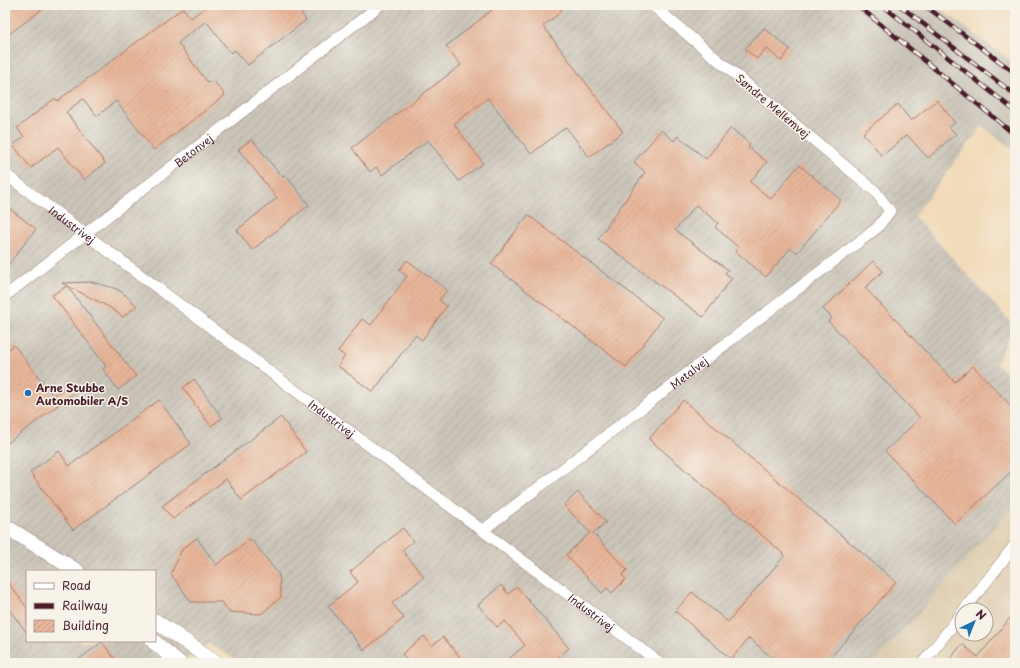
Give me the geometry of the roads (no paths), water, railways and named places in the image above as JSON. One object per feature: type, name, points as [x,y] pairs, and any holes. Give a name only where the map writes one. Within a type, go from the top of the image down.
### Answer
[{"type":"main road","points":[[5,526],[75,570]]},
{"type":"main road","points":[[27,540],[65,570]]},
{"type":"main road","points":[[156,622],[217,663]]},
{"type":"main road","points":[[154,642],[179,663]]},
{"type":"street","name":"Betonvej","points":[[5,296],[380,5]]},
{"type":"street","name":"Søndre Mellemvej","points":[[652,5],[875,191],[890,210]]},
{"type":"street","name":"Industrivej","points":[[5,174],[660,663]]},
{"type":"street","name":"Metalvej","points":[[483,530],[877,228],[890,210]]},
{"type":"street","points":[[970,602],[1015,545]]},
{"type":"street","points":[[923,663],[954,623]]},
{"type":"railway","points":[[857,5],[1015,135]]},
{"type":"railway","points":[[882,5],[1015,111]]},
{"type":"railway","points":[[899,5],[1015,95]]},
{"type":"railway","points":[[924,5],[1015,73]]},
{"type":"place","name":"Arne Stubbe Automobiler A/S","points":[[28,393]]}]
